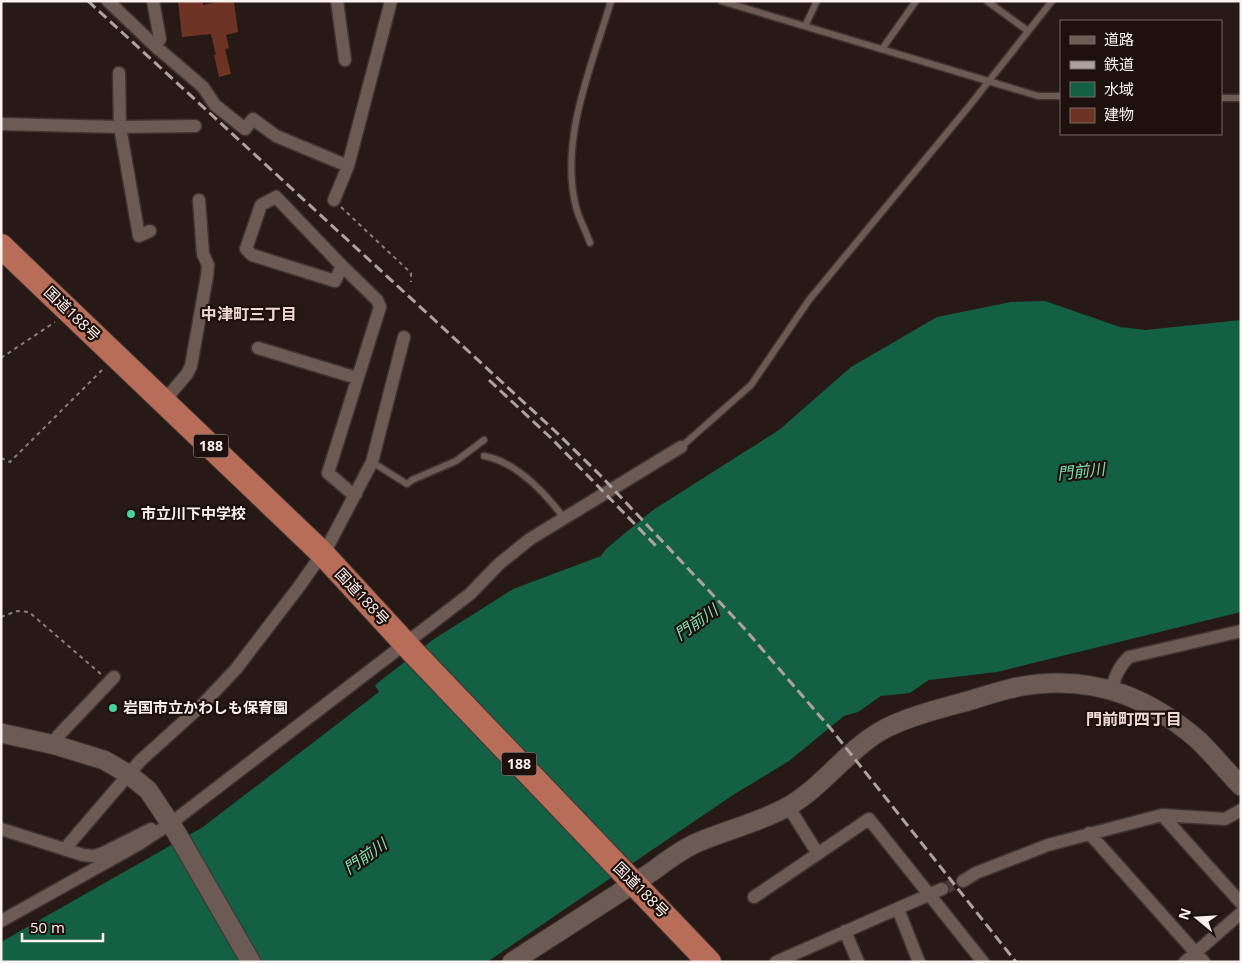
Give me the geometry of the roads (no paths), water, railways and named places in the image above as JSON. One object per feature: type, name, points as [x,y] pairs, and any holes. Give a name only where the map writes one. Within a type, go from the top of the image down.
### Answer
[{"type":"highway","name":"国道188号","points":[[1,246],[322,554],[409,648],[709,962]]},
{"type":"street","points":[[108,1],[155,46],[203,87],[215,105],[245,129],[253,119],[276,136],[348,166]]},
{"type":"street","points":[[153,1],[160,39],[155,46]]},
{"type":"street","points":[[338,1],[345,60]]},
{"type":"street","points":[[334,200],[348,166],[391,1]]},
{"type":"street","points":[[119,74],[120,127],[140,236],[150,231]]},
{"type":"street","points":[[1,124],[120,127],[195,126]]},
{"type":"street","points":[[342,266],[334,281],[252,255],[246,249],[261,205],[276,197],[377,300],[380,307],[328,473],[349,491],[356,494]]},
{"type":"street","points":[[164,401],[187,374],[191,366],[207,276],[208,265],[203,254],[199,200]]},
{"type":"street","points":[[66,850],[69,844],[140,761],[202,705],[236,669],[330,544],[372,462],[404,337]]},
{"type":"street","points":[[258,348],[357,378]]},
{"type":"street","points":[[1,921],[170,828],[409,648],[470,594],[499,564],[530,539],[681,447]]},
{"type":"street","points":[[1111,690],[1115,676],[1122,663],[1129,657],[1241,631]]},
{"type":"street","points":[[55,745],[58,736],[112,679]]},
{"type":"street","points":[[512,962],[630,879],[694,844],[758,820],[788,806],[810,791],[866,740],[881,730],[906,720],[992,694],[1037,684],[1064,683],[1111,690],[1130,696],[1153,707],[1176,723],[1198,741],[1241,786]]},
{"type":"street","points":[[1,733],[55,745],[104,760],[128,774],[148,790],[251,962]]},
{"type":"street","points":[[788,806],[818,854]]},
{"type":"street","points":[[963,881],[976,873],[1048,845],[1089,833],[1162,815],[1225,819],[1241,810]]},
{"type":"street","points":[[1162,815],[1241,903]]},
{"type":"street","points":[[754,897],[869,819],[984,962]]},
{"type":"street","points":[[1,829],[83,855],[94,856],[147,830],[170,828]]},
{"type":"street","points":[[1089,833],[1200,957]]},
{"type":"street","points":[[776,962],[942,889]]},
{"type":"street","points":[[898,909],[919,962]]},
{"type":"street","points":[[1185,962],[1200,957],[1241,913]]},
{"type":"street","points":[[845,931],[858,962]]},
{"type":"lane","points":[[590,243],[576,208],[571,178],[572,139],[587,79],[611,1]]},
{"type":"lane","points":[[721,1],[1038,96],[1060,96]]},
{"type":"lane","points":[[805,26],[817,1]]},
{"type":"lane","points":[[882,49],[916,1]]},
{"type":"lane","points":[[988,1],[1028,31]]},
{"type":"lane","points":[[681,447],[751,385],[809,300],[1052,1]]},
{"type":"lane","points":[[1222,98],[1241,98]]},
{"type":"lane","points":[[372,462],[407,484],[456,461],[484,440]]},
{"type":"lane","points":[[484,456],[495,458],[514,469],[541,490],[564,518]]},
{"type":"water","name":"門前川","points":[[1045,301],[1120,327],[1145,330],[1241,320],[1241,612],[997,672],[929,680],[910,693],[881,696],[858,712],[844,716],[789,761],[733,795],[487,962],[1,962],[1,942],[203,827],[379,692],[375,685],[434,639],[513,589],[601,556],[606,549],[653,510],[779,430],[851,367],[937,317],[1011,302]]},
{"type":"tunnel","points":[[942,889],[963,881]]},
{"type":"railway","points":[[88,1],[555,431],[600,475],[743,627],[831,729],[1016,962]]},
{"type":"railway","points":[[489,380],[551,438],[659,549]]},
{"type":"place","name":"市立川下中学校","points":[[131,514]]},
{"type":"place","name":"岩国市立かわしも保育園","points":[[113,708]]},
{"type":"district","name":"中津町三丁目","points":[[249,314]]},
{"type":"district","name":"門前町四丁目","points":[[1134,719]]}]
